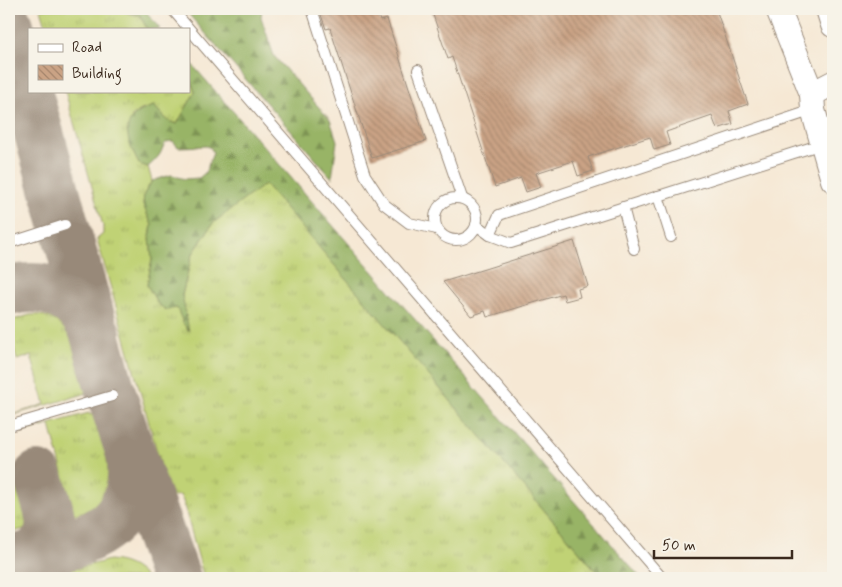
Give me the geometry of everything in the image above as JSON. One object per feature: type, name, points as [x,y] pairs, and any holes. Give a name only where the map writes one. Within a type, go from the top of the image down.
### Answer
[{"type":"street","points":[[778,9],[812,102],[833,180]]},
{"type":"street","points":[[828,9],[833,26]]},
{"type":"street","points":[[812,102],[833,83]]},
{"type":"lane","points":[[172,9],[188,28]]},
{"type":"lane","points":[[312,9],[365,175],[384,204],[409,223],[437,229],[447,238],[462,240],[473,232],[476,225],[476,212],[468,201],[462,198],[448,199],[437,208],[435,215],[437,229]]},
{"type":"lane","points":[[190,30],[662,578]]},
{"type":"lane","points":[[418,70],[462,198]]},
{"type":"lane","points":[[490,235],[498,215],[812,102]]},
{"type":"lane","points":[[476,225],[490,235],[511,243],[822,144]]},
{"type":"lane","points":[[658,196],[671,237]]},
{"type":"lane","points":[[622,207],[634,249]]},
{"type":"lane","points":[[9,243],[65,226]]},
{"type":"lane","points":[[9,426],[112,396]]},
{"type":"green space","points":[[41,9],[118,9],[133,15],[140,15],[146,28],[47,28]]},
{"type":"green space","points":[[118,9],[144,9],[159,28],[146,28],[140,15]]},
{"type":"green space","points":[[184,9],[262,9],[261,17],[274,56],[330,120],[337,141],[332,178]]},
{"type":"green space","points":[[190,62],[641,578],[602,578],[265,184],[213,223],[192,255],[182,295],[189,331],[183,323],[177,308],[166,310],[158,304],[147,285],[152,260],[150,237],[152,225],[143,205],[144,194],[152,181],[171,175],[185,179],[199,178],[205,173],[213,153],[211,148],[206,146],[178,147],[173,141],[170,141],[164,145],[159,156],[148,167],[139,164],[130,145],[128,128],[130,121],[135,115],[154,106],[168,121],[177,124],[195,92],[190,79]]},
{"type":"green space","points":[[190,79],[195,92],[177,124],[168,121],[154,106],[141,110],[132,116],[131,147],[139,164],[148,167],[152,181],[144,194],[143,205],[152,225],[150,237],[152,260],[147,285],[158,304],[177,308],[188,329],[182,295],[192,255],[213,223],[265,183],[602,578],[204,578],[183,501],[180,495],[172,497],[169,494],[97,239],[103,234],[103,226],[65,92],[190,92]]},
{"type":"green space","points":[[30,315],[44,316],[56,321],[65,329],[77,353],[88,391],[84,394],[9,416],[45,404],[31,356],[17,360],[9,330],[9,321]]},
{"type":"green space","points":[[89,413],[90,415],[94,414],[108,464],[106,488],[101,499],[91,508],[61,518],[50,477],[63,473],[50,425],[9,435]]},
{"type":"green space","points":[[9,462],[16,487],[28,483],[39,525],[9,533]]},
{"type":"green space","points":[[109,560],[130,565],[139,570],[146,578],[41,578]]},
{"type":"building","points":[[319,9],[376,9],[380,21],[387,19],[426,141],[372,158],[330,28],[326,29]]},
{"type":"building","points":[[431,9],[716,9],[748,104],[729,111],[733,124],[717,129],[712,116],[666,132],[670,145],[654,150],[650,137],[588,157],[593,171],[578,176],[573,161],[536,173],[541,187],[526,192],[521,178],[495,187],[452,57],[448,59]]},
{"type":"building","points":[[574,241],[588,286],[578,289],[580,297],[565,301],[563,294],[487,317],[485,311],[471,316],[443,282]]},
{"type":"taxiway","points":[[9,26],[112,396],[176,578]]},
{"type":"taxiway","points":[[9,291],[37,288],[50,290],[61,295],[72,301],[81,310],[96,334]]},
{"type":"taxiway","points":[[9,561],[77,542],[96,533],[112,521],[124,505],[131,484],[132,457]]},
{"type":"taxiway","points":[[35,553],[43,544],[50,526],[48,507],[38,476]]}]
